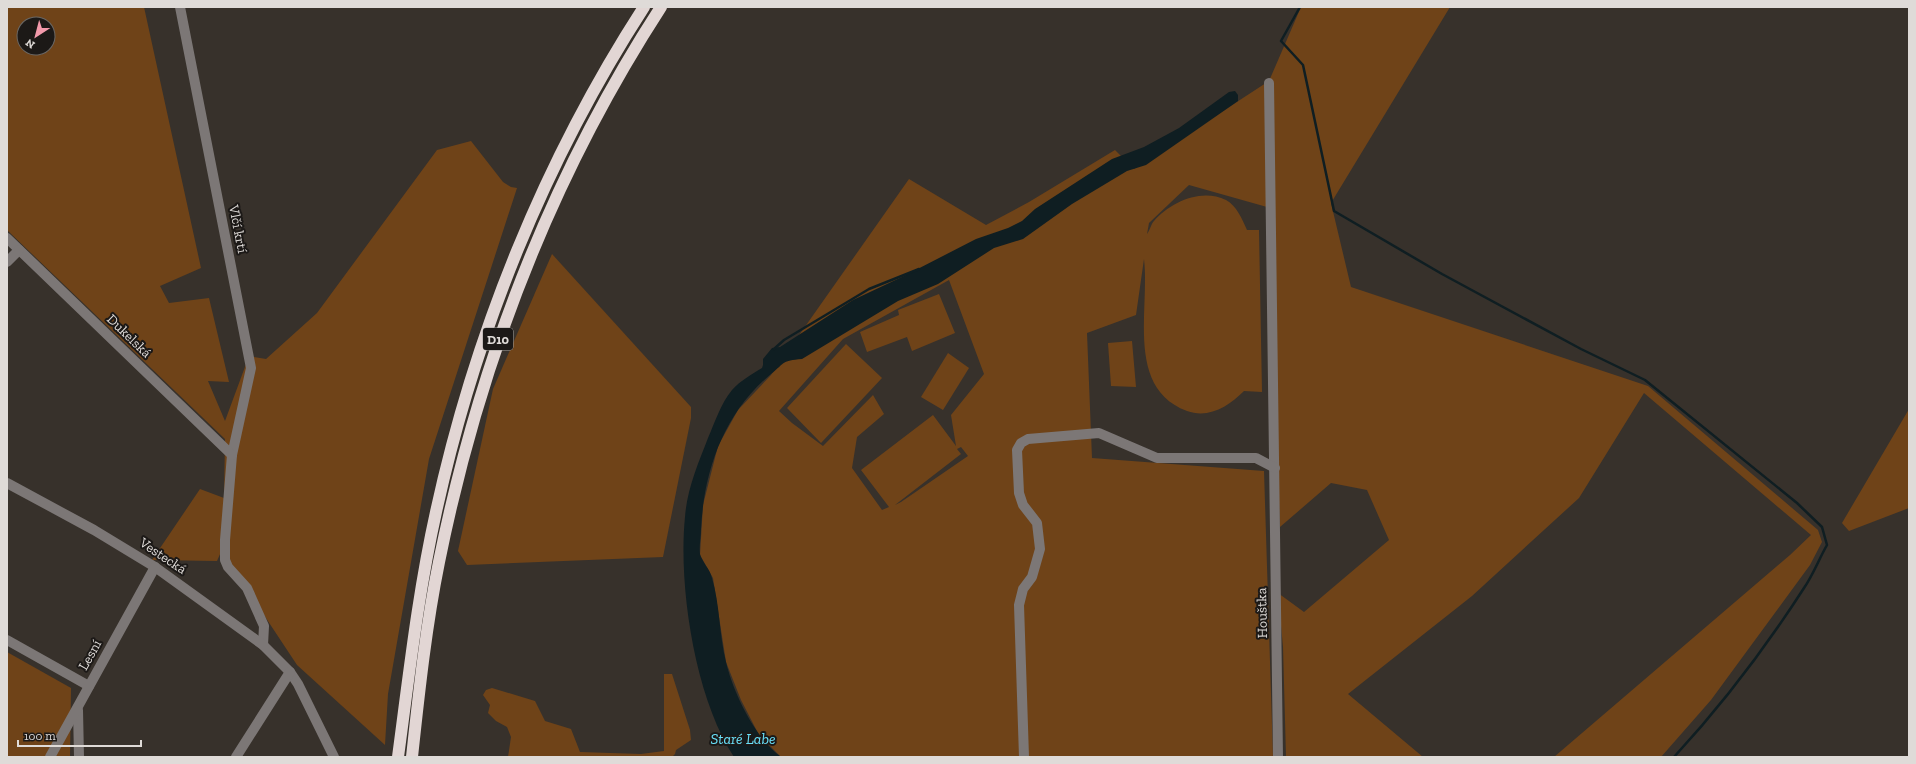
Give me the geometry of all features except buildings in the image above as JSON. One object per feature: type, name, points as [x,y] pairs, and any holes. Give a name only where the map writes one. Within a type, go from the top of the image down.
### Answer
[{"type":"highway","name":"D10","points":[[398,757],[415,628],[436,511],[452,446],[488,325],[531,217],[561,154],[593,93],[644,7]]},
{"type":"highway","name":"D10","points":[[412,757],[418,700],[440,556],[465,447],[502,329],[541,229],[573,161],[637,44],[660,7]]},
{"type":"street","name":"Vlčí krtí","points":[[180,7],[251,368],[232,455],[224,540],[225,560],[228,567],[248,588],[264,626],[263,645]]},
{"type":"street","name":"Houštka","points":[[1269,83],[1278,757]]},
{"type":"street","name":"Dukelská","points":[[7,238],[232,455]]},
{"type":"street","points":[[7,262],[19,250]]},
{"type":"street","points":[[1024,757],[1019,606],[1023,589],[1032,577],[1040,550],[1036,523],[1023,505],[1019,493],[1016,450],[1021,443],[1028,439],[1099,433],[1157,458],[1256,458],[1275,468]]},
{"type":"street","name":"Vestecká","points":[[7,483],[94,530],[156,567],[263,645],[290,672],[309,703],[334,757]]},
{"type":"street","name":"Lesní","points":[[50,757],[78,710],[89,686],[156,567]]},
{"type":"street","points":[[7,640],[89,686]]},
{"type":"street","points":[[236,757],[290,672]]},
{"type":"street","points":[[78,710],[79,757]]},
{"type":"street","points":[[65,731],[73,732],[78,736]]},
{"type":"shaded area","points":[[7,7],[144,7],[201,268],[160,286],[169,303],[209,298],[229,382],[208,381],[225,421],[249,356],[266,359],[317,313],[437,150],[471,141],[503,182],[511,187],[517,188],[429,459],[388,694],[385,745],[297,665],[227,559],[227,538],[217,561],[152,560],[200,489],[224,498],[225,439],[7,230]]},
{"type":"shaded area","points":[[1301,7],[1450,7],[1331,203],[1351,287],[1648,386],[1818,530],[1822,542],[1810,565],[1711,700],[1661,757],[1554,757],[1790,555],[1811,535],[1644,393],[1579,498],[1472,596],[1348,694],[1423,757],[1286,757],[1283,647],[1278,593],[1304,612],[1389,540],[1367,490],[1331,483],[1280,527],[1267,207],[1189,185],[1149,223],[1147,234],[1154,221],[1161,214],[1178,203],[1197,196],[1216,197],[1226,200],[1236,209],[1247,230],[1259,230],[1262,392],[1244,391],[1232,402],[1218,410],[1203,413],[1187,411],[1168,400],[1155,385],[1148,366],[1144,345],[1144,259],[1136,315],[1087,333],[1092,458],[1264,471],[1273,757],[781,757],[759,735],[741,700],[726,662],[713,578],[700,555],[703,505],[718,446],[738,410],[771,375],[909,179],[986,225],[1029,202],[1115,150],[1134,169],[1269,81]],"holes":[[[949,280],[984,374],[951,415],[956,446],[933,415],[861,470],[889,507],[882,510],[852,468],[857,437],[884,414],[873,395],[823,446],[792,423],[779,411],[843,339]],[[961,447],[968,456],[895,505],[961,454],[957,449]]]},
{"type":"shaded area","points":[[552,254],[691,407],[691,418],[663,557],[467,565],[458,551],[493,389]]},
{"type":"shaded area","points":[[939,294],[955,333],[912,351],[907,337],[867,352],[860,332],[899,315],[898,310]]},
{"type":"shaded area","points":[[1132,341],[1136,387],[1111,386],[1108,343]]},
{"type":"shaded area","points":[[846,344],[882,378],[821,443],[787,408]]},
{"type":"shaded area","points":[[948,353],[969,368],[943,410],[921,397]]},
{"type":"shaded area","points":[[1909,409],[1909,508],[1849,531],[1842,523]]},
{"type":"shaded area","points":[[7,652],[71,688],[70,757],[7,757]]},
{"type":"shaded area","points":[[664,674],[672,674],[690,730],[691,740],[676,750],[672,757],[508,757],[511,737],[507,727],[496,721],[488,713],[490,705],[483,695],[486,690],[492,688],[535,701],[545,721],[571,729],[580,752],[641,754],[664,751]]},
{"type":"water","name":"Staré Labe","points":[[1235,91],[1238,95],[1238,101],[1146,165],[1127,171],[1072,204],[1023,239],[994,248],[938,284],[898,301],[802,359],[790,360],[784,363],[755,389],[741,406],[729,425],[712,464],[703,507],[700,554],[711,575],[715,588],[726,662],[734,687],[746,714],[754,727],[771,749],[781,757],[734,757],[720,733],[709,704],[692,641],[687,608],[683,545],[688,496],[708,438],[718,413],[728,395],[746,378],[762,368],[763,359],[772,348],[780,347],[853,300],[976,239],[1008,228],[1022,221],[1035,209],[1112,159],[1144,147],[1179,128],[1229,92]]},
{"type":"waterway","points":[[1300,7],[1281,41],[1303,65],[1334,211],[1442,274],[1581,349],[1645,380],[1797,503],[1822,527],[1827,545],[1807,583],[1743,675],[1674,757]]},
{"type":"waterway","points":[[774,349],[784,340],[869,289],[919,269]]}]
